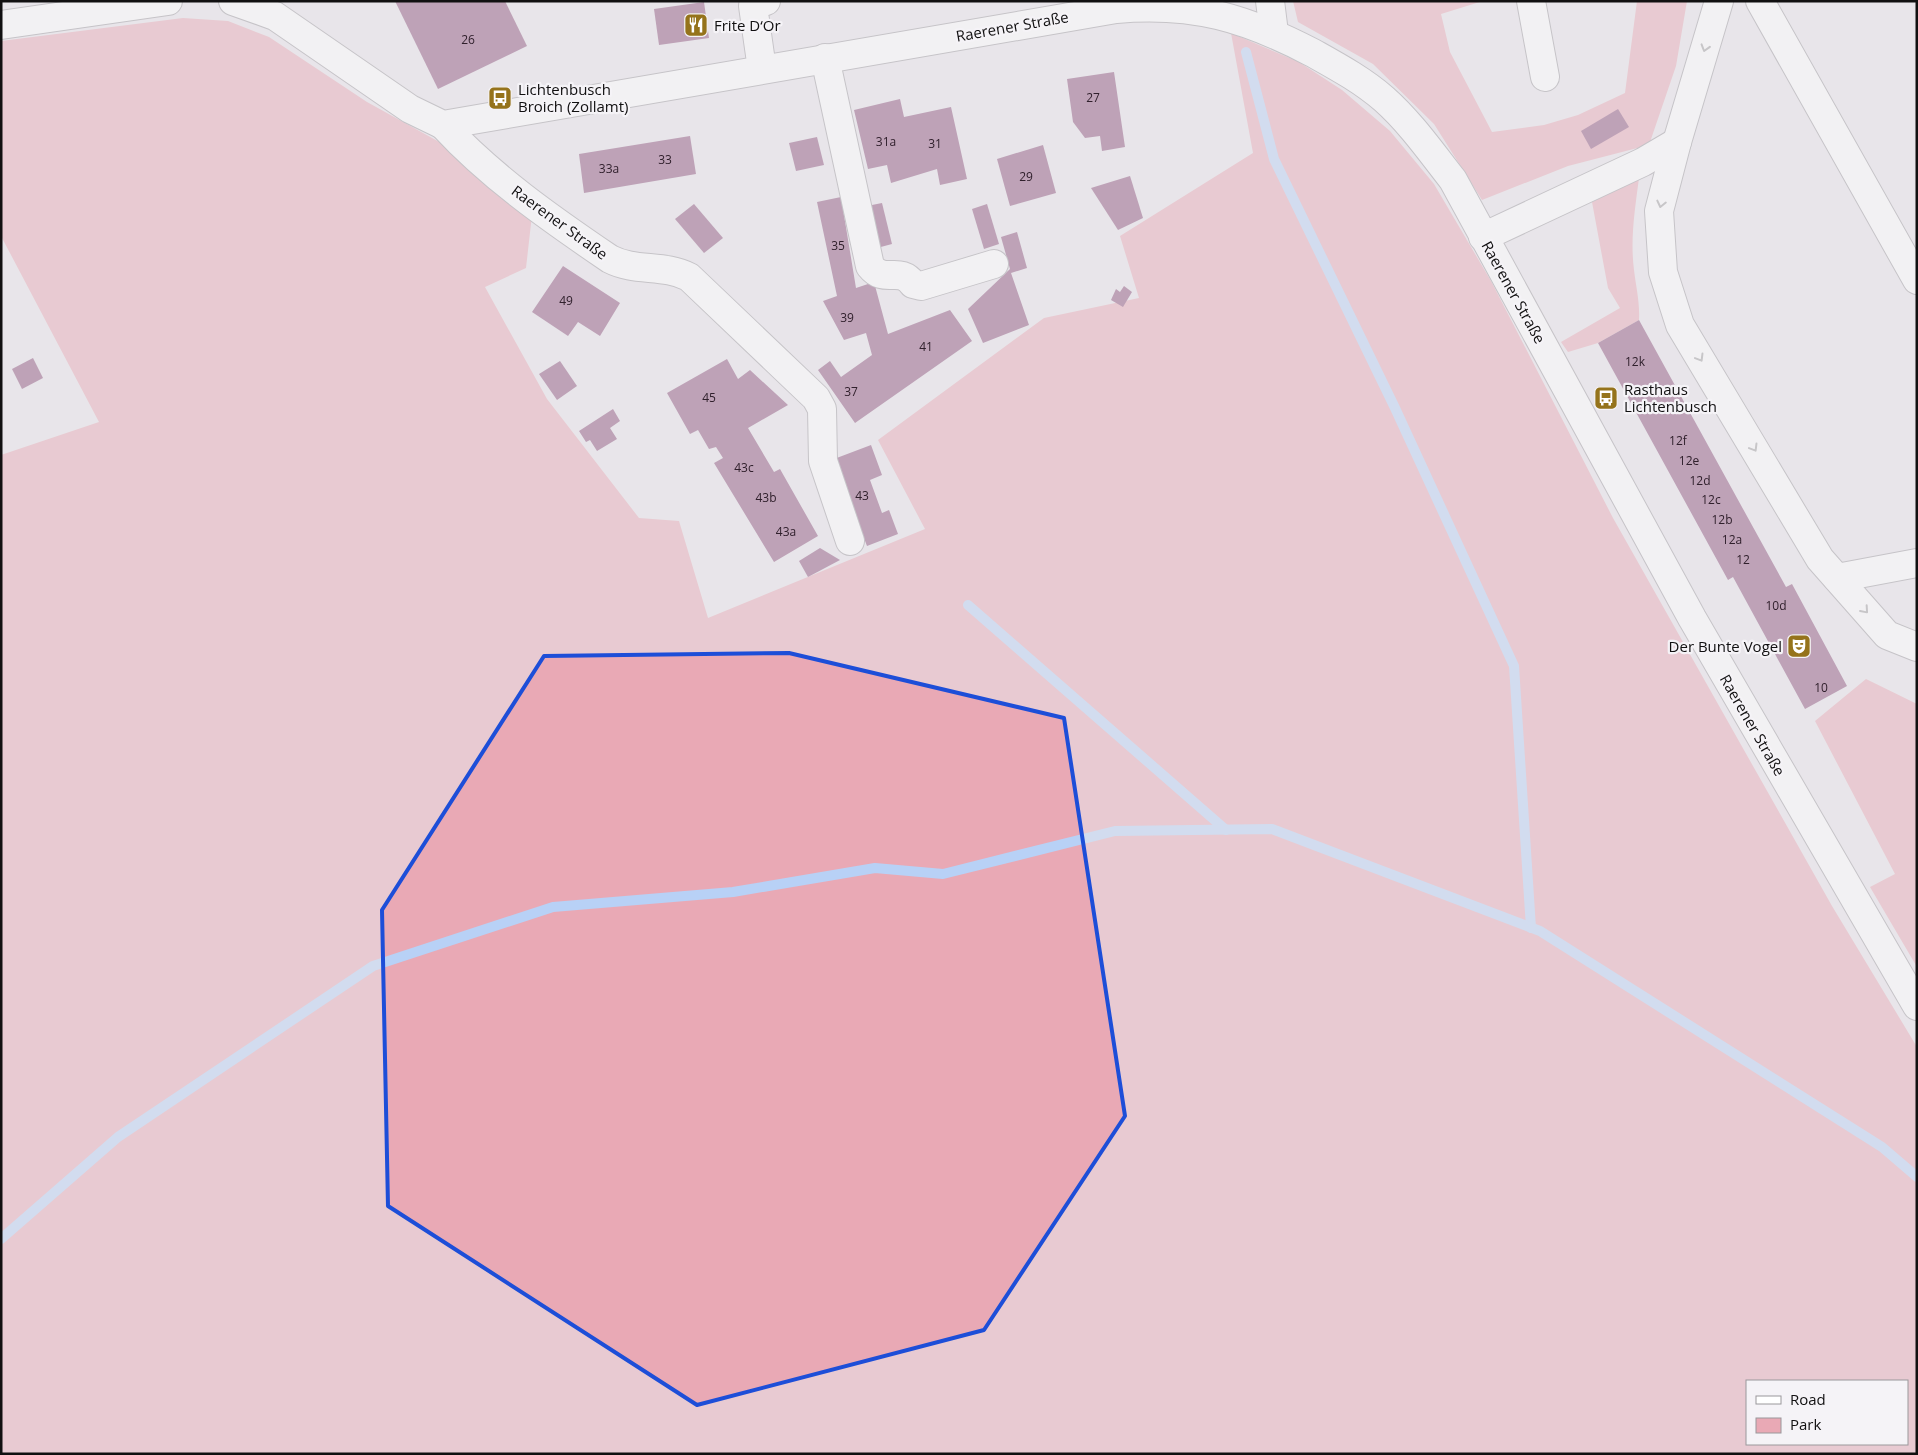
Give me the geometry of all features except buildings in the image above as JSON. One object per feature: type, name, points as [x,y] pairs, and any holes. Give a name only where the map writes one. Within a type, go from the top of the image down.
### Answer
[{"type":"street","points":[[1,25],[129,4],[168,1]]},
{"type":"street","name":"Raerener Straße","points":[[233,1],[275,16],[410,109],[443,125],[458,141],[541,212],[610,259],[622,265],[677,271],[689,278],[816,398],[822,409],[823,461],[850,541]]},
{"type":"street","points":[[762,69],[754,6],[766,1]]},
{"type":"street","points":[[1270,1],[1274,33]]},
{"type":"street","points":[[1531,1],[1545,77]]},
{"type":"street","points":[[1719,1],[1677,142],[1659,211],[1664,272],[1680,325],[1820,559],[1887,635],[1917,647]]},
{"type":"street","points":[[1760,1],[1917,280]]},
{"type":"street","name":"Raerener Straße","points":[[443,125],[1116,9],[1150,6],[1188,8],[1225,16],[1274,33],[1351,74],[1384,99],[1418,134],[1453,180],[1692,618],[1917,1006]]},
{"type":"street","points":[[825,58],[870,266],[875,273],[886,276],[898,274],[907,276],[913,284],[921,286],[994,264]]},
{"type":"street","points":[[1483,237],[1644,162],[1677,142]]},
{"type":"street","points":[[1837,578],[1917,563]]},
{"type":"highlighted area","points":[[789,653],[1064,718],[1125,1116],[984,1330],[697,1405],[388,1206],[382,910],[544,656]]},
{"type":"green space","points":[[1293,1],[1483,1],[1441,14],[1450,52],[1492,132],[1544,125],[1578,115],[1625,93],[1637,1],[1687,1],[1676,66],[1649,145],[1568,166],[1482,200],[1434,124],[1373,64],[1298,22]]},
{"type":"green space","points":[[183,18],[228,21],[269,37],[367,102],[452,149],[532,215],[526,268],[485,287],[547,399],[639,518],[679,521],[708,618],[925,529],[878,440],[1044,318],[1139,298],[1120,236],[1253,153],[1231,33],[1299,62],[1342,90],[1390,131],[1434,184],[1491,281],[1613,518],[1832,906],[1917,1047],[1917,1454],[1,1454],[1,455],[99,422],[1,236],[1,41]]},
{"type":"green space","points":[[1639,178],[1633,247],[1639,320],[1598,343],[1568,352],[1561,342],[1620,308],[1608,288],[1592,202]]},
{"type":"green space","points":[[1866,679],[1917,704],[1917,967],[1870,887],[1895,874],[1815,721]]},
{"type":"waterway","points":[[1246,52],[1274,159],[1395,408],[1514,666],[1531,928]]},
{"type":"waterway","points":[[968,605],[1226,830]]},
{"type":"waterway","points":[[1,1239],[118,1137],[373,966],[553,907],[733,892],[875,868],[943,874],[1115,831],[1272,829],[1540,931],[1882,1147],[1917,1177]]},
{"type":"place","name":"Frite D‘Or","points":[[696,25]]},
{"type":"place","name":"Lichtenbusch Broich (Zollamt)","points":[[500,98]]},
{"type":"place","name":"Rasthaus Lichtenbusch","points":[[1606,398]]},
{"type":"place","name":"Der Bunte Vogel","points":[[1799,646]]}]
